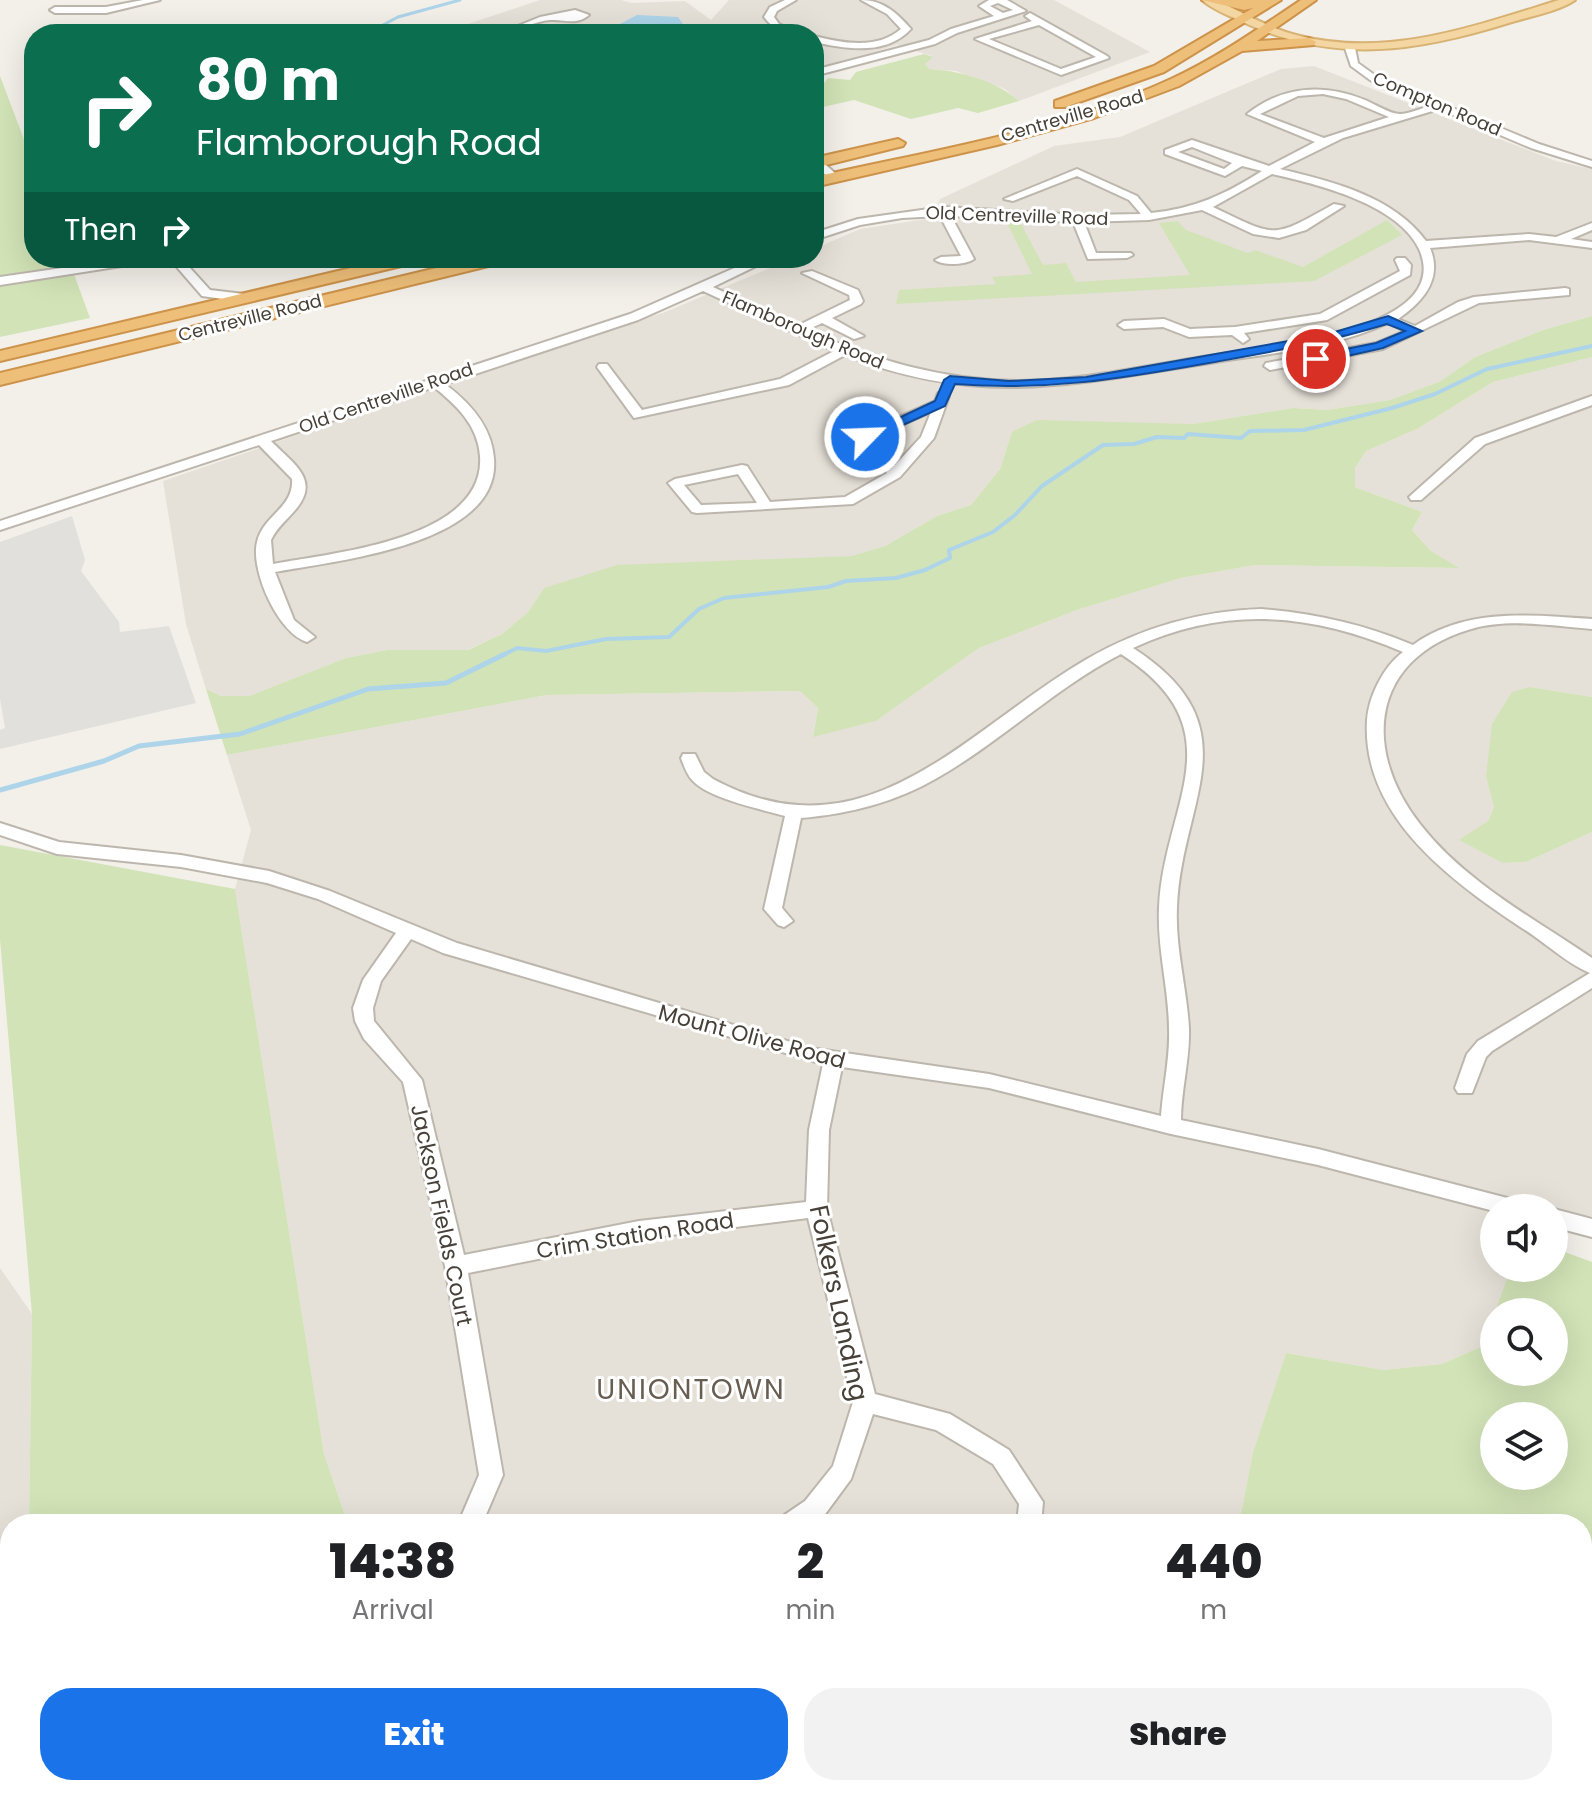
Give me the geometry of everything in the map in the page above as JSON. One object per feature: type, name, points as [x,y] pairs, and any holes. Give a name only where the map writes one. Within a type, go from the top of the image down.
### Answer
[{"type":"highway","points":[[1207,0],[1244,6],[1268,0]]},
{"type":"highway","name":"Centreville Road","points":[[1042,109],[1118,86],[1159,69],[1275,0]]},
{"type":"highway","name":"Centreville Road","points":[[824,180],[1106,109],[1184,78],[1310,0]]},
{"type":"highway","points":[[1230,51],[1268,43],[1309,42]]},
{"type":"highway","points":[[824,161],[918,139]]},
{"type":"highway","name":"Centreville Road","points":[[0,356],[372,268]]},
{"type":"highway","name":"Centreville Road","points":[[0,379],[458,268]]},
{"type":"main road","points":[[1207,0],[1267,29],[1309,42],[1350,48],[1416,44],[1570,0]]},
{"type":"street","points":[[55,10],[106,10],[156,0]]},
{"type":"street","points":[[774,24],[769,17],[773,9],[792,0]]},
{"type":"street","points":[[824,41],[848,45],[877,43],[893,40],[906,29],[903,23],[878,4],[865,0]]},
{"type":"street","points":[[954,31],[1061,72],[1104,58],[999,0],[983,6],[1003,17]]},
{"type":"street","points":[[824,70],[912,48],[949,36],[954,31],[1021,11]]},
{"type":"street","points":[[534,24],[553,18]]},
{"type":"street","points":[[982,40],[1040,22]]},
{"type":"street","points":[[893,40],[912,48]]},
{"type":"street","points":[[877,43],[895,52]]},
{"type":"street","name":"Compton Road","points":[[1350,48],[1354,64],[1369,76],[1535,146],[1592,164]]},
{"type":"street","points":[[1324,142],[1252,114],[1296,93],[1319,91],[1346,96],[1399,118]]},
{"type":"street","name":"Old Centreville Road","points":[[824,233],[861,220],[943,210],[1078,220],[1149,217],[1206,208],[1245,189],[1272,170],[1324,142],[1440,106]]},
{"type":"street","points":[[1241,162],[1225,173],[1169,152],[1192,143],[1241,162],[1330,186],[1370,202],[1404,224],[1425,251],[1529,237],[1592,245]]},
{"type":"street","points":[[824,170],[834,178]]},
{"type":"street","points":[[1009,199],[1077,172],[1133,198],[1149,217]]},
{"type":"street","points":[[1206,208],[1275,235],[1289,233],[1338,206]]},
{"type":"street","points":[[941,260],[968,259],[943,210]]},
{"type":"street","points":[[1078,220],[1092,257],[1127,255]]},
{"type":"street","points":[[1559,240],[1592,226]]},
{"type":"street","name":"Flamborough Road","points":[[704,287],[844,351],[895,369],[950,380],[1009,384],[1061,383],[1344,335],[1388,319],[1406,308],[1422,292],[1429,274],[1425,251]]},
{"type":"street","points":[[1124,325],[1164,323],[1189,333],[1235,331],[1323,317],[1406,273],[1407,267],[1401,260]]},
{"type":"street","points":[[0,281],[87,268]]},
{"type":"street","points":[[171,268],[195,304],[189,311]]},
{"type":"street","points":[[183,268],[206,293],[244,298]]},
{"type":"street","name":"Old Centreville Road","points":[[0,526],[634,317],[745,268]]},
{"type":"street","points":[[798,330],[857,301],[854,293],[808,273]]},
{"type":"street","points":[[1270,366],[1379,346],[1478,300],[1565,292]]},
{"type":"street","points":[[822,318],[858,336]]},
{"type":"street","points":[[1388,319],[1416,331]]},
{"type":"street","points":[[1235,331],[1255,351]]},
{"type":"street","points":[[603,367],[639,415],[784,382],[844,351]]},
{"type":"street","points":[[766,507],[742,469],[675,483],[697,509],[766,507],[848,501],[895,474],[927,438],[950,380]]},
{"type":"street","points":[[268,569],[403,541],[442,524],[470,504],[487,477],[490,463],[488,449],[467,408],[434,381]]},
{"type":"street","points":[[1416,497],[1480,441],[1592,400]]},
{"type":"street","points":[[895,474],[865,437],[941,403]]},
{"type":"street","points":[[262,440],[290,466],[300,485],[295,503],[264,539],[263,551],[284,615],[293,628],[307,637]]},
{"type":"street","points":[[689,758],[700,779],[742,797],[794,813],[854,806],[935,774],[962,758],[1069,677],[1123,648],[1184,623],[1250,615],[1342,624],[1411,650]]},
{"type":"street","points":[[1592,624],[1487,621],[1447,632],[1411,650],[1386,680],[1374,712],[1375,753],[1389,793],[1413,828],[1447,862],[1592,967]]},
{"type":"street","points":[[1123,648],[1164,679],[1188,717],[1196,744],[1195,776],[1168,893],[1168,935],[1179,1030],[1171,1089],[1171,1126]]},
{"type":"street","points":[[784,921],[773,909],[794,813]]},
{"type":"street","name":"Mount Olive Road","points":[[0,829],[57,848],[181,861],[269,877],[324,895],[450,948],[731,1034],[834,1060],[989,1081],[1171,1126],[1318,1157],[1480,1199]]},
{"type":"street","name":"Jackson Fields Court","points":[[407,932],[377,970],[362,1001],[369,1032],[396,1057],[412,1080],[456,1266],[491,1475],[474,1514]]},
{"type":"street","points":[[1465,1088],[1477,1054],[1485,1046],[1592,979]]},
{"type":"street","name":"Folkers Landing","points":[[807,1514],[843,1471],[865,1402],[816,1209],[819,1130],[834,1060]]},
{"type":"street","name":"Crim Station Road","points":[[456,1266],[639,1230],[816,1209]]},
{"type":"street","points":[[1568,1222],[1592,1228]]},
{"type":"street","points":[[865,1402],[942,1421],[1001,1457],[1031,1502],[1030,1514]]},
{"type":"shaded area","points":[[540,0],[685,1],[711,20],[729,0],[1054,0],[1150,52],[1019,101],[1005,89],[956,71],[929,69],[924,65],[932,56],[897,45],[824,67],[824,24],[468,24]]},
{"type":"shaded area","points":[[1314,66],[1556,161],[1592,169],[1592,316],[1543,330],[1475,357],[1439,382],[1390,400],[1327,410],[1293,408],[1193,424],[1122,424],[1012,432],[1000,469],[971,505],[937,516],[885,546],[851,556],[544,588],[528,612],[502,634],[467,650],[387,650],[346,658],[249,696],[221,696],[206,689],[186,624],[163,481],[616,326],[663,313],[770,268],[824,268],[824,245],[860,229],[933,218],[940,199],[1054,146],[1120,137],[1281,69]]},
{"type":"shaded area","points":[[1592,357],[1592,697],[1530,687],[1486,777],[1494,807],[1488,821],[1503,863],[1526,862],[1592,832],[1592,1216],[1568,1224],[1568,1194],[1480,1194],[1480,1282],[1506,1282],[1501,1298],[1480,1298],[1480,1347],[1442,1364],[1383,1370],[1286,1353],[1253,1452],[1241,1514],[345,1514],[324,1454],[235,889],[251,830],[227,755],[547,695],[800,691],[818,708],[813,736],[876,721],[979,648],[1077,610],[1181,578],[1255,565],[1457,568],[1431,551],[1412,530],[1422,512],[1355,487],[1355,468],[1366,451],[1417,429],[1493,382]]},
{"type":"shaded area","points":[[72,516],[85,560],[81,571],[119,622],[120,632],[169,626],[196,703],[0,749],[0,730],[5,728],[0,699],[0,542]]},
{"type":"shaded area","points":[[0,1268],[32,1314],[29,1514],[0,1514]]},
{"type":"green space","points":[[924,54],[933,57],[925,64],[929,69],[977,78],[999,87],[1019,101],[978,113],[958,108],[911,119],[854,100],[824,107],[824,83],[828,78],[850,80],[856,72]]},
{"type":"green space","points":[[0,76],[24,140],[24,268],[72,268],[90,318],[0,337]]},
{"type":"green space","points":[[1387,220],[1402,235],[1314,281],[896,304],[899,290],[996,284],[992,277],[1032,274],[1006,221],[1020,222],[1043,265],[1066,263],[1076,282],[1190,275],[1159,223],[1178,221],[1186,230],[1248,253],[1255,250],[1303,267]]},
{"type":"green space","points":[[1592,316],[1592,357],[1493,382],[1417,429],[1366,451],[1355,468],[1355,487],[1422,512],[1412,530],[1431,551],[1459,568],[1255,565],[1181,578],[1077,610],[979,648],[876,721],[813,737],[818,708],[800,691],[547,695],[227,755],[206,689],[221,696],[249,696],[346,658],[387,650],[468,650],[502,634],[528,612],[544,588],[617,565],[851,556],[885,546],[937,516],[971,505],[1000,469],[1012,432],[1037,420],[1193,424],[1293,408],[1327,410],[1390,400],[1439,382],[1475,357],[1543,330]]},
{"type":"green space","points":[[1530,687],[1592,697],[1592,832],[1526,862],[1503,863],[1459,840],[1488,821],[1494,807],[1486,777],[1492,724],[1512,692]]},
{"type":"green space","points":[[0,845],[235,889],[324,1454],[345,1514],[29,1514],[32,1314],[0,939]]},
{"type":"green space","points":[[1568,1253],[1592,1262],[1592,1514],[1241,1514],[1253,1452],[1286,1353],[1383,1370],[1442,1364],[1480,1347],[1480,1386],[1568,1386],[1568,1298],[1500,1298],[1506,1282],[1568,1282]]},
{"type":"water","points":[[637,15],[678,17],[683,24],[620,24]]},
{"type":"waterway","points":[[385,24],[398,17],[460,0]]},
{"type":"waterway","points":[[505,654],[517,648],[546,651],[606,639],[669,637],[699,609],[724,598],[828,587],[846,581],[896,578],[925,570],[950,558],[949,550],[993,532],[1015,515],[1042,486],[1103,445],[1134,444],[1157,437],[1184,438],[1188,434],[1241,438],[1250,431],[1304,430],[1435,394],[1487,369],[1592,346]]},
{"type":"waterway","points":[[0,790],[104,761],[139,746],[240,734],[368,689],[446,683],[505,654]]},
{"type":"waterway","points":[[501,656],[505,654]]},
{"type":"district","name":"UNIONTOWN","points":[[691,1389]]},
{"type":"route","points":[[865,437],[941,403],[950,380],[1009,384],[1086,380],[1330,338],[1388,319],[1416,331],[1379,346],[1316,359]]}]
